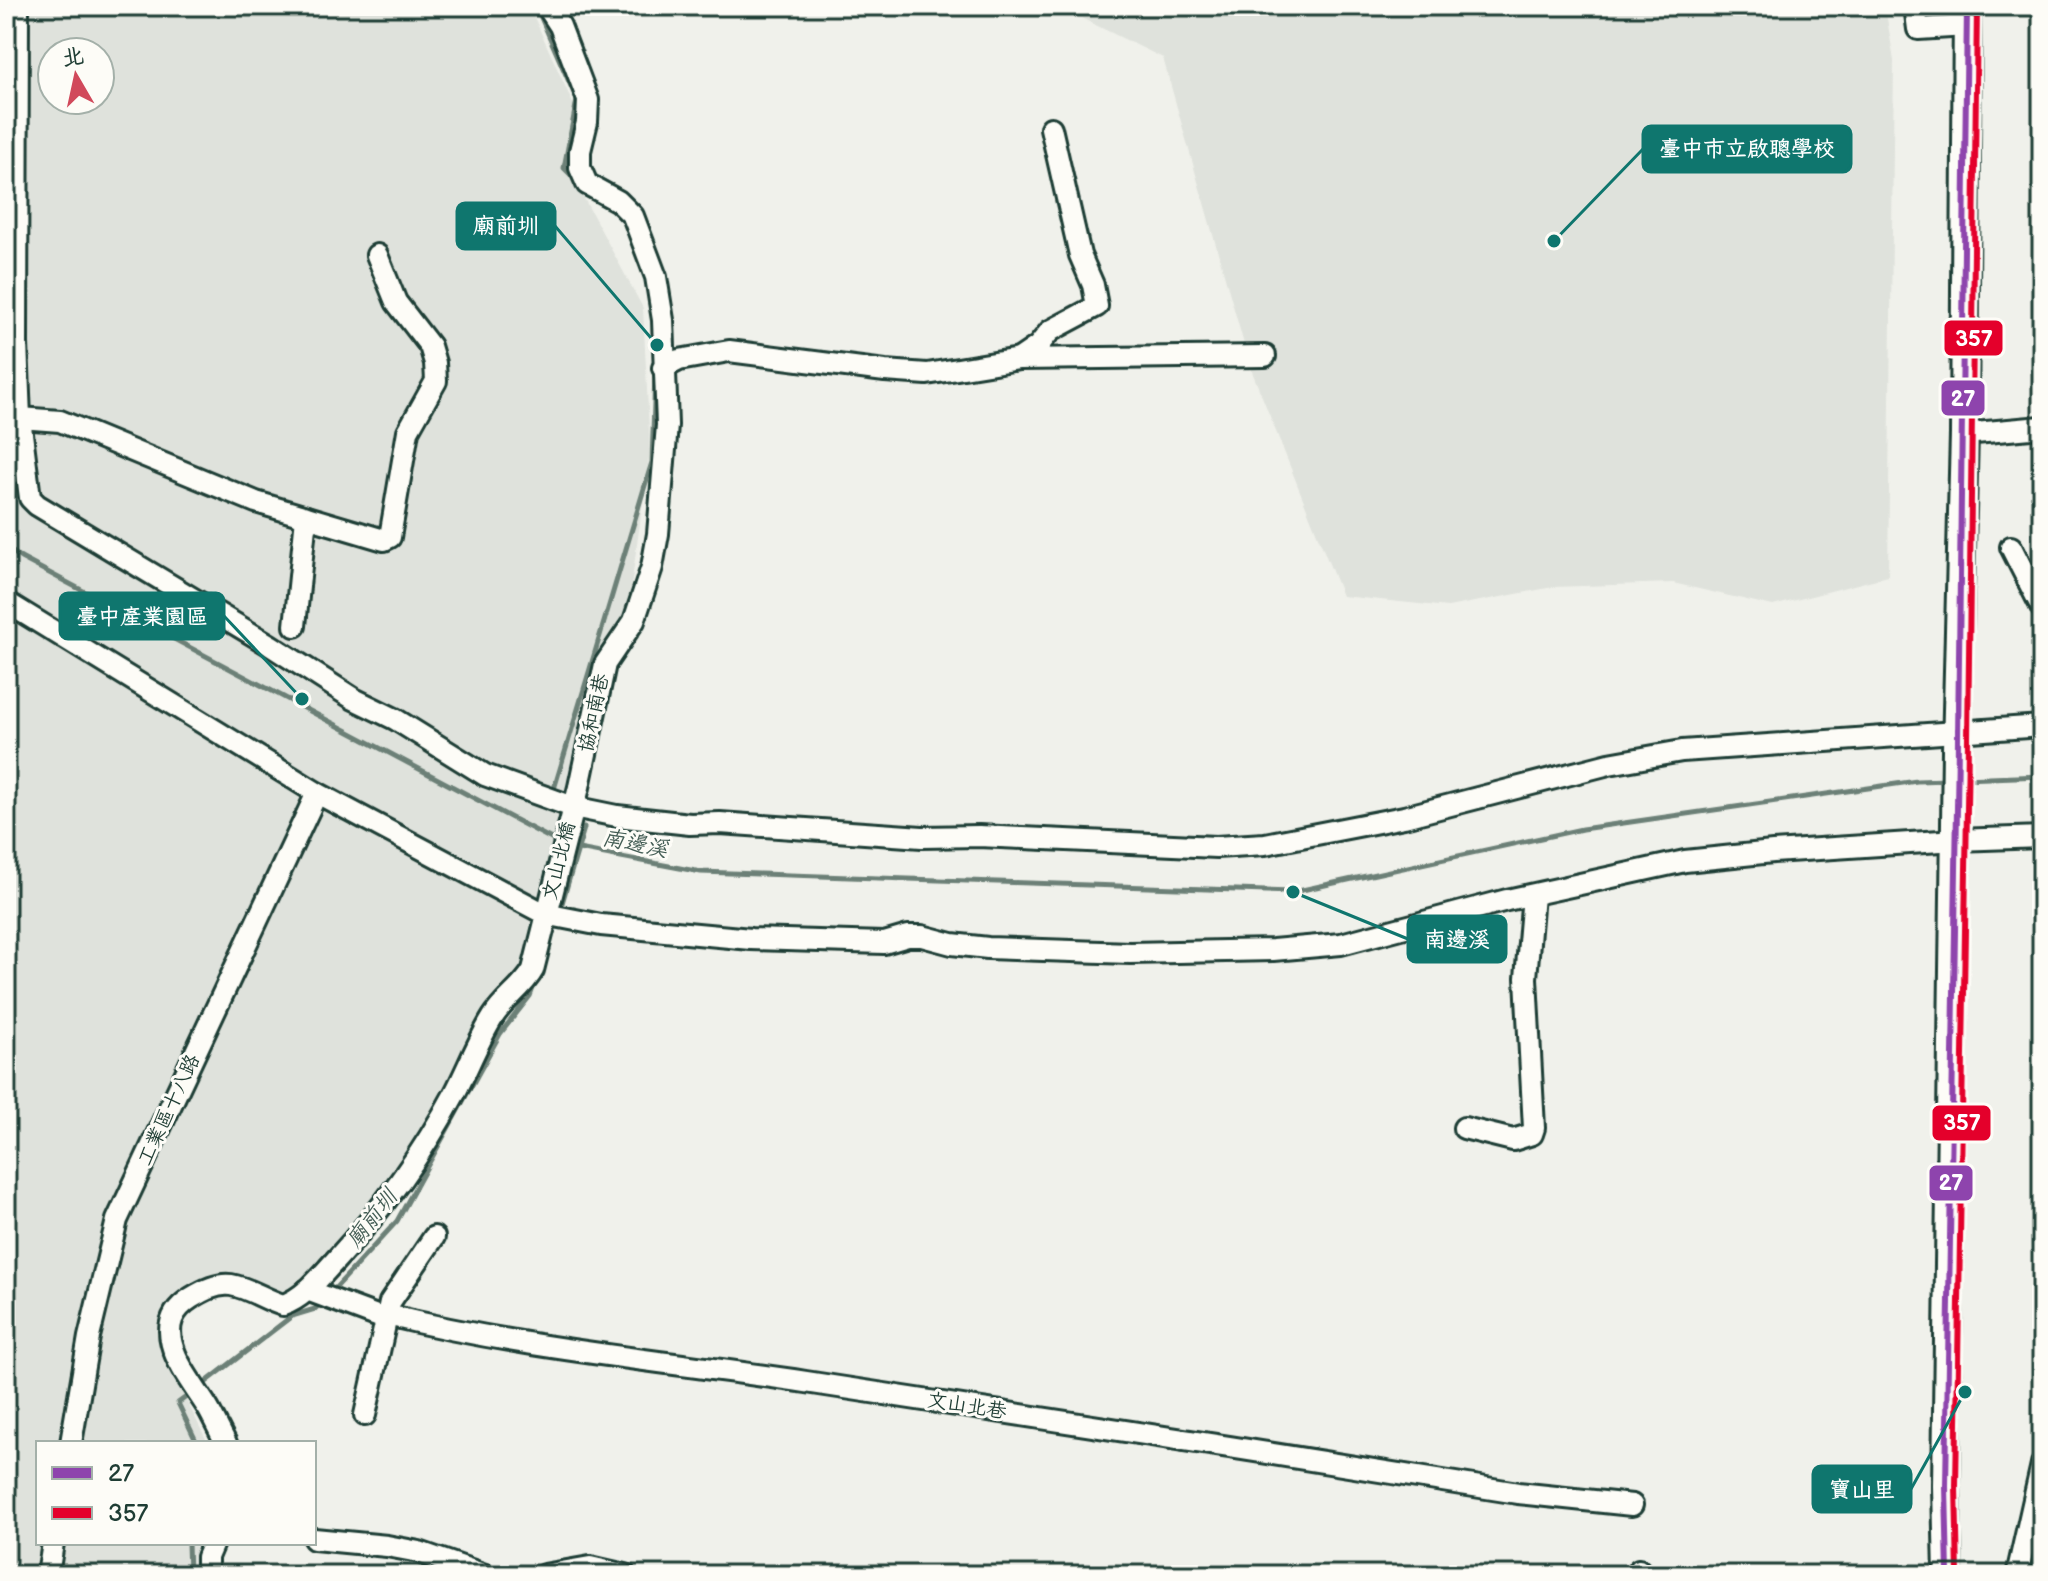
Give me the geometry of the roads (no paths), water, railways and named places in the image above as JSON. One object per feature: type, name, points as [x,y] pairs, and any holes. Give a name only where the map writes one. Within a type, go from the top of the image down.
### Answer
[{"type":"main road","points":[[1948,1575],[1946,1486],[1956,741],[1964,434],[1967,16]]},
{"type":"street","points":[[18,6],[17,343],[20,418],[30,498],[354,699],[395,719],[485,775],[573,807],[617,816],[690,824],[720,823],[922,837],[979,836],[1216,847],[1265,844],[1404,817],[1609,764],[1682,751],[1956,741],[2042,726]]},
{"type":"street","name":"協和南巷","points":[[547,6],[560,26],[588,100],[580,168],[587,184],[618,201],[633,216],[656,277],[663,320],[666,440],[652,567],[634,621],[605,664],[573,807]]},
{"type":"street","points":[[1915,6],[1918,29],[1967,16]]},
{"type":"street","points":[[1019,359],[1038,346],[1050,331],[1097,306],[1093,285],[1080,255],[1051,128]]},
{"type":"street","points":[[20,418],[60,421],[256,502],[384,540],[390,537],[408,431],[436,381],[430,346],[396,302],[377,255]]},
{"type":"street","points":[[663,368],[679,360],[729,351],[927,374],[1019,359],[1265,356]]},
{"type":"street","points":[[1964,434],[2042,427]]},
{"type":"street","points":[[295,626],[306,517]]},
{"type":"street","points":[[2011,547],[2042,608]]},
{"type":"street","points":[[6,602],[317,793],[545,914],[601,925],[751,939],[884,943],[908,936],[922,936],[952,944],[988,948],[1203,952],[1341,944],[1533,895],[1685,861],[1773,852],[2042,837]]},
{"type":"street","name":"工業區十八路","points":[[71,1441],[89,1337],[117,1220],[317,793]]},
{"type":"street","name":"文山北橋","points":[[545,914],[573,807]]},
{"type":"street","points":[[1464,1128],[1513,1140],[1532,1134],[1534,1128],[1526,978],[1533,895]]},
{"type":"street","points":[[225,1441],[209,1409],[178,1365],[170,1325],[174,1312],[190,1299],[218,1285],[230,1284],[283,1305],[307,1290],[363,1231],[397,1188],[454,1095],[494,1015],[528,979],[533,970],[545,914]]},
{"type":"street","points":[[365,1415],[390,1302],[434,1237]]},
{"type":"street","name":"文山北巷","points":[[307,1290],[382,1318],[387,1315],[461,1333],[558,1350],[789,1379],[1518,1493],[1632,1505]]},
{"type":"street","points":[[2017,1575],[2042,1464]]},
{"type":"street","points":[[316,1539],[419,1552],[485,1575]]},
{"type":"street","points":[[48,1575],[53,1545]]},
{"type":"street","points":[[207,1575],[207,1557],[212,1545]]},
{"type":"street","points":[[544,1575],[590,1567],[625,1575]]},
{"type":"waterway","name":"廟前圳","points":[[536,6],[577,100],[564,168],[577,181]]},
{"type":"waterway","name":"廟前圳","points":[[554,789],[652,462],[655,373]]},
{"type":"waterway","name":"南邊溪","points":[[6,547],[21,558],[559,843]]},
{"type":"waterway","name":"南邊溪","points":[[1963,779],[2042,776]]},
{"type":"waterway","name":"南邊溪","points":[[568,847],[701,872],[1293,892],[1582,829],[1917,781],[1949,780]]},
{"type":"waterway","name":"廟前圳","points":[[560,910],[584,828]]},
{"type":"waterway","name":"廟前圳","points":[[330,1294],[397,1221],[500,1034],[530,996],[536,980]]},
{"type":"waterway","name":"廟前圳","points":[[201,1386],[292,1316],[315,1309],[323,1301]]},
{"type":"waterway","name":"廟前圳","points":[[193,1392],[178,1403],[196,1441]]},
{"type":"waterway","name":"廟前圳","points":[[188,1545],[189,1575]]},
{"type":"place","name":"臺中市立啟聰學校","points":[[1554,241]]},
{"type":"place","name":"廟前圳","points":[[657,345]]},
{"type":"place","name":"臺中產業園區","points":[[302,699]]},
{"type":"place","name":"南邊溪","points":[[1293,892]]},
{"type":"place","name":"寶山里","points":[[1965,1392]]}]
